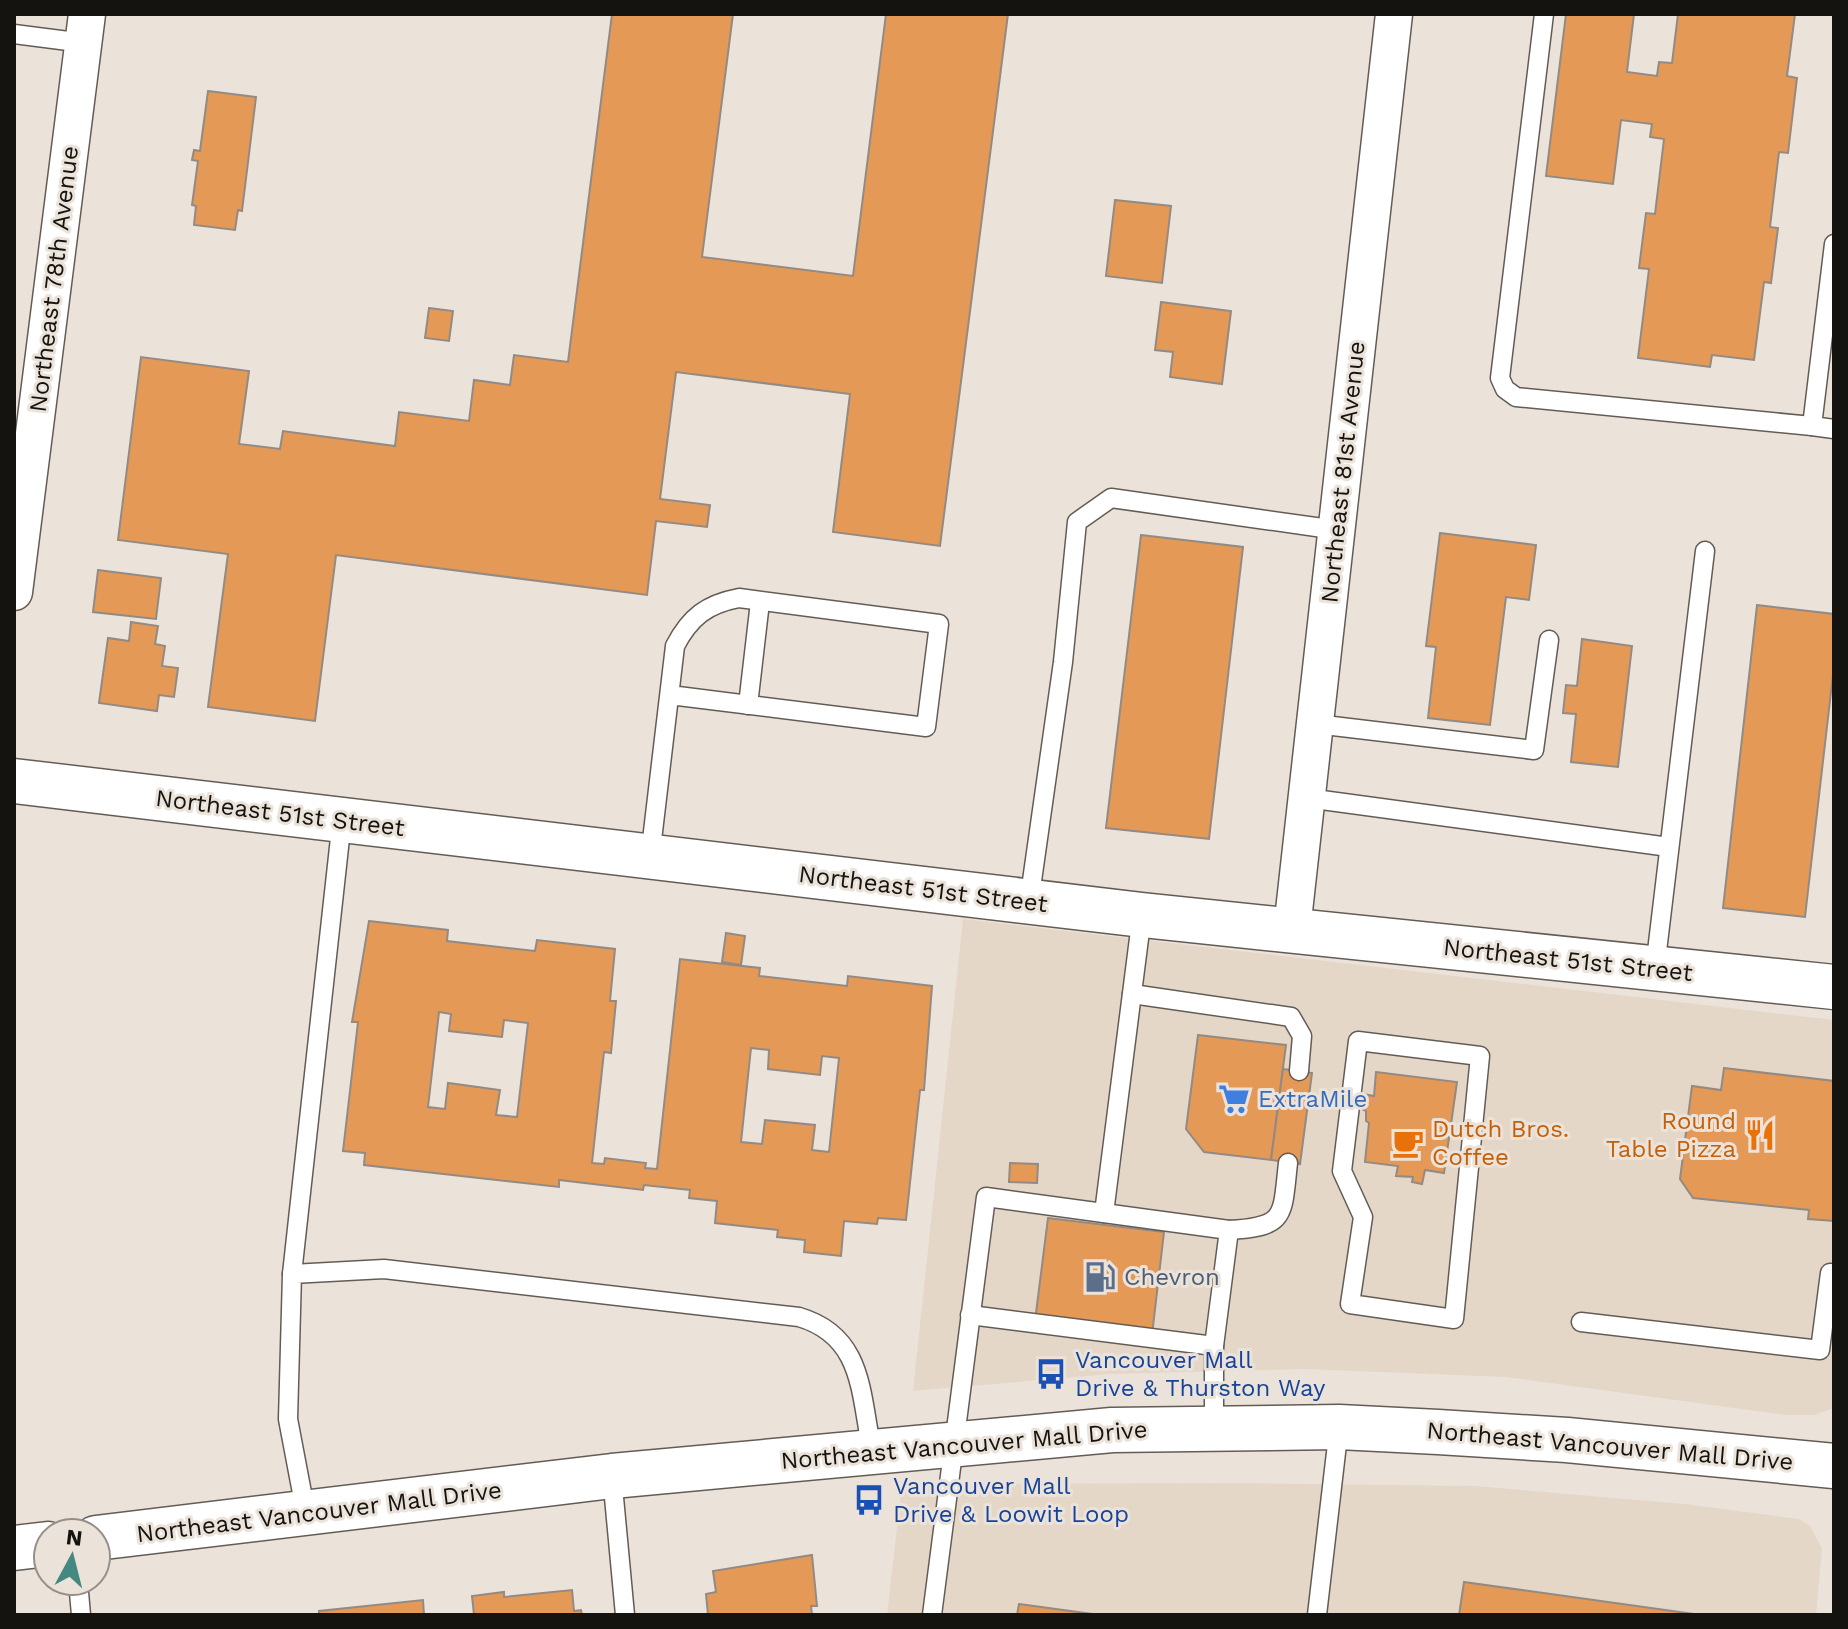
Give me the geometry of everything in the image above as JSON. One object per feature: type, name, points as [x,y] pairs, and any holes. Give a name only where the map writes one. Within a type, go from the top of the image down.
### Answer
[{"type":"street","name":"Northeast 81st Avenue","points":[[1292,929],[1394,14]]},
{"type":"street","name":"Northeast 78th Avenue","points":[[14,592],[86,28]]},
{"type":"street","name":"Northeast 51st Street","points":[[14,781],[1142,915],[1834,987]]},
{"type":"street","name":"Northeast Vancouver Mall Drive","points":[[112,1536],[612,1476],[953,1442],[1112,1430],[1339,1427],[1567,1440],[1834,1466]]},
{"type":"lane","points":[[1544,14],[1500,378],[1505,389],[1516,397],[1834,429]]},
{"type":"lane","points":[[14,34],[86,28]]},
{"type":"lane","points":[[1812,426],[1834,244]]},
{"type":"lane","points":[[1029,902],[1063,662],[1077,522],[1111,498],[1337,530]]},
{"type":"lane","points":[[1655,970],[1705,551]]},
{"type":"lane","points":[[650,857],[675,646],[685,627],[700,612],[718,602],[739,598],[939,624],[926,727],[670,695]]},
{"type":"lane","points":[[748,705],[760,602]]},
{"type":"lane","points":[[1316,724],[1534,750],[1549,640]]},
{"type":"lane","points":[[1307,798],[1669,847]]},
{"type":"lane","points":[[306,1514],[288,1419],[292,1274],[342,820]]},
{"type":"lane","points":[[1104,1213],[1142,915]]},
{"type":"lane","points":[[1132,994],[1291,1017],[1302,1036],[1299,1071]]},
{"type":"lane","points":[[1358,1041],[1480,1056],[1454,1319],[1350,1304],[1363,1217],[1342,1171],[1358,1041]]},
{"type":"lane","points":[[932,1615],[986,1197],[1229,1230],[1263,1228],[1273,1221],[1284,1200],[1288,1163]]},
{"type":"lane","points":[[1214,1428],[1214,1346],[1229,1230]]},
{"type":"lane","points":[[292,1274],[384,1269],[799,1317],[819,1323],[836,1334],[849,1351],[872,1450]]},
{"type":"lane","points":[[1581,1322],[1820,1350],[1830,1273]]},
{"type":"lane","points":[[970,1315],[1214,1346]]},
{"type":"lane","points":[[1317,1615],[1339,1427]]},
{"type":"lane","points":[[612,1476],[625,1615]]},
{"type":"shaded area","points":[[963,919],[1834,1020],[1834,1408],[1814,1415],[1785,1415],[1505,1377],[1306,1369],[1110,1374],[913,1391]]},
{"type":"shaded area","points":[[902,1484],[1475,1486],[1685,1504],[1799,1519],[1810,1526],[1822,1549],[1816,1615],[887,1615]]},
{"type":"building","points":[[612,14],[733,14],[702,257],[853,276],[886,14],[1008,14],[940,546],[833,532],[850,394],[676,372],[660,499],[710,505],[707,527],[656,521],[647,595],[336,555],[315,721],[208,707],[228,554],[118,540],[141,357],[249,371],[239,444],[280,449],[283,431],[395,446],[399,412],[469,421],[474,380],[510,385],[514,355],[568,362]]},
{"type":"building","points":[[1566,14],[1634,14],[1627,72],[1657,76],[1659,62],[1672,63],[1678,14],[1795,14],[1787,76],[1797,78],[1788,153],[1779,152],[1770,227],[1778,228],[1771,283],[1764,282],[1754,360],[1712,355],[1710,367],[1638,358],[1649,269],[1639,268],[1646,213],[1655,214],[1664,139],[1650,137],[1652,124],[1621,120],[1613,184],[1546,176]]},
{"type":"building","points":[[208,91],[256,97],[242,211],[238,210],[235,230],[194,225],[196,206],[192,205],[198,161],[192,160],[194,150],[200,151]]},
{"type":"building","points":[[1115,200],[1171,206],[1162,283],[1106,276]]},
{"type":"building","points":[[1161,302],[1231,311],[1222,384],[1170,377],[1173,352],[1155,350]]},
{"type":"building","points":[[429,308],[453,311],[449,341],[425,338]]},
{"type":"building","points":[[1440,533],[1536,545],[1529,600],[1506,597],[1490,725],[1428,718],[1436,647],[1426,646]]},
{"type":"building","points":[[1141,535],[1243,547],[1209,839],[1106,828]]},
{"type":"building","points":[[98,570],[161,578],[156,619],[93,612]]},
{"type":"building","points":[[1757,605],[1834,614],[1834,666],[1805,917],[1723,908]]},
{"type":"building","points":[[131,622],[158,626],[155,644],[165,646],[162,666],[178,668],[174,697],[159,695],[157,711],[99,703],[108,638],[129,641]]},
{"type":"building","points":[[1582,639],[1632,646],[1618,767],[1571,762],[1576,714],[1563,713],[1566,685],[1577,686]]},
{"type":"building","points":[[369,921],[448,930],[447,941],[535,951],[537,940],[615,949],[610,1001],[616,1001],[611,1053],[604,1052],[592,1163],[604,1164],[605,1158],[646,1163],[645,1168],[657,1169],[680,959],[760,968],[759,976],[847,986],[848,976],[932,986],[924,1090],[920,1090],[906,1220],[878,1218],[877,1224],[844,1221],[841,1256],[804,1252],[805,1240],[777,1237],[778,1230],[715,1223],[717,1201],[689,1198],[690,1190],[644,1185],[643,1190],[559,1180],[559,1187],[364,1165],[365,1153],[343,1151],[358,1022],[352,1022]],"holes":[[[439,1012],[451,1014],[449,1031],[502,1037],[504,1020],[528,1023],[517,1117],[496,1115],[500,1090],[448,1083],[445,1109],[428,1107]],[[751,1048],[769,1050],[768,1069],[820,1075],[822,1056],[839,1058],[829,1152],[812,1150],[815,1125],[765,1120],[762,1144],[741,1142]]]},
{"type":"building","points":[[726,933],[745,936],[741,965],[722,962]]},
{"type":"building","name":"ExtraMile","points":[[1198,1035],[1286,1045],[1271,1160],[1204,1152],[1186,1129]]},
{"type":"building","name":"Round Table Pizza","points":[[1724,1068],[1834,1081],[1834,1221],[1808,1219],[1809,1210],[1693,1198],[1680,1179],[1692,1086],[1721,1090]]},
{"type":"building","points":[[1283,1069],[1312,1073],[1300,1164],[1271,1160]]},
{"type":"building","name":"Dutch Bros. Coffee","points":[[1376,1072],[1457,1082],[1444,1173],[1425,1170],[1422,1184],[1412,1182],[1413,1177],[1396,1176],[1398,1166],[1365,1162],[1369,1123],[1366,1121],[1366,1111],[1362,1109],[1363,1094],[1374,1096]]},
{"type":"building","points":[[1010,1163],[1038,1164],[1037,1183],[1009,1182]]},
{"type":"building","name":"Chevron","points":[[1048,1218],[1164,1232],[1152,1335],[1035,1321]]},
{"type":"building","points":[[812,1555],[817,1606],[811,1606],[812,1615],[708,1615],[706,1594],[716,1592],[713,1571]]},
{"type":"building","points":[[1464,1582],[1701,1615],[1459,1615]]},
{"type":"building","points":[[572,1590],[574,1611],[581,1610],[582,1615],[474,1615],[472,1596],[504,1592],[504,1597]]},
{"type":"building","points":[[423,1600],[424,1615],[319,1615],[319,1611]]},
{"type":"building","points":[[1019,1604],[1100,1615],[1017,1615]]},
{"type":"place","name":"ExtraMile","points":[[1234,1099]]},
{"type":"place","name":"Round Table Pizza","points":[[1760,1135]]},
{"type":"place","name":"Dutch Bros. Coffee","points":[[1408,1143]]},
{"type":"place","name":"Chevron","points":[[1100,1277]]},
{"type":"place","name":"Vancouver Mall Drive & Thurston Way","points":[[1051,1374]]},
{"type":"place","name":"Vancouver Mall Drive & Loowit Loop","points":[[869,1500]]}]
